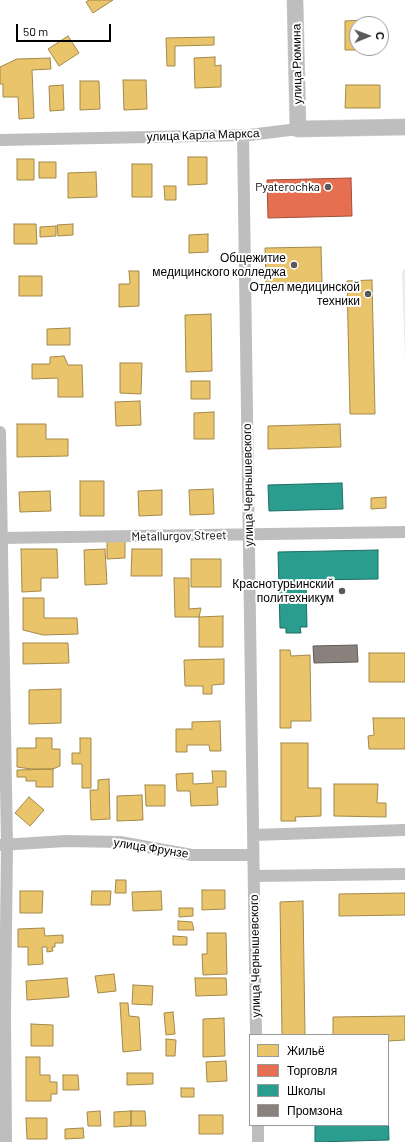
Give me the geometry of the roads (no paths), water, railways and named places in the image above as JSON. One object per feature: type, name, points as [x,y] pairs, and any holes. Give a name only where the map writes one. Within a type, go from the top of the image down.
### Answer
[{"type":"main road","name":"улица Рюмина","points":[[295,0],[298,129]]},
{"type":"main road","name":"улица Карла Маркса","points":[[298,129],[405,127]]},
{"type":"street","name":"улица Карла Маркса","points":[[0,140],[243,135],[298,129]]},
{"type":"street","name":"улица Чернышевского","points":[[243,135],[256,1034]]},
{"type":"street","points":[[0,432],[6,1142]]},
{"type":"street","name":"Metallurgov Street","points":[[1,538],[405,532]]},
{"type":"street","points":[[253,835],[405,830]]},
{"type":"street","name":"улица Фрунзе","points":[[4,845],[66,841],[120,842],[192,855],[253,855]]},
{"type":"street","points":[[254,876],[405,874]]},
{"type":"street","points":[[258,1126],[258,1142]]},
{"type":"place","name":"Pyaterochka","points":[[328,187]]},
{"type":"place","name":"Общежитие медицинского колледжа","points":[[294,265]]},
{"type":"place","name":"Отдел медицинской техники","points":[[368,294]]},
{"type":"place","name":"Краснотурьинский политехникум","points":[[342,591]]}]
